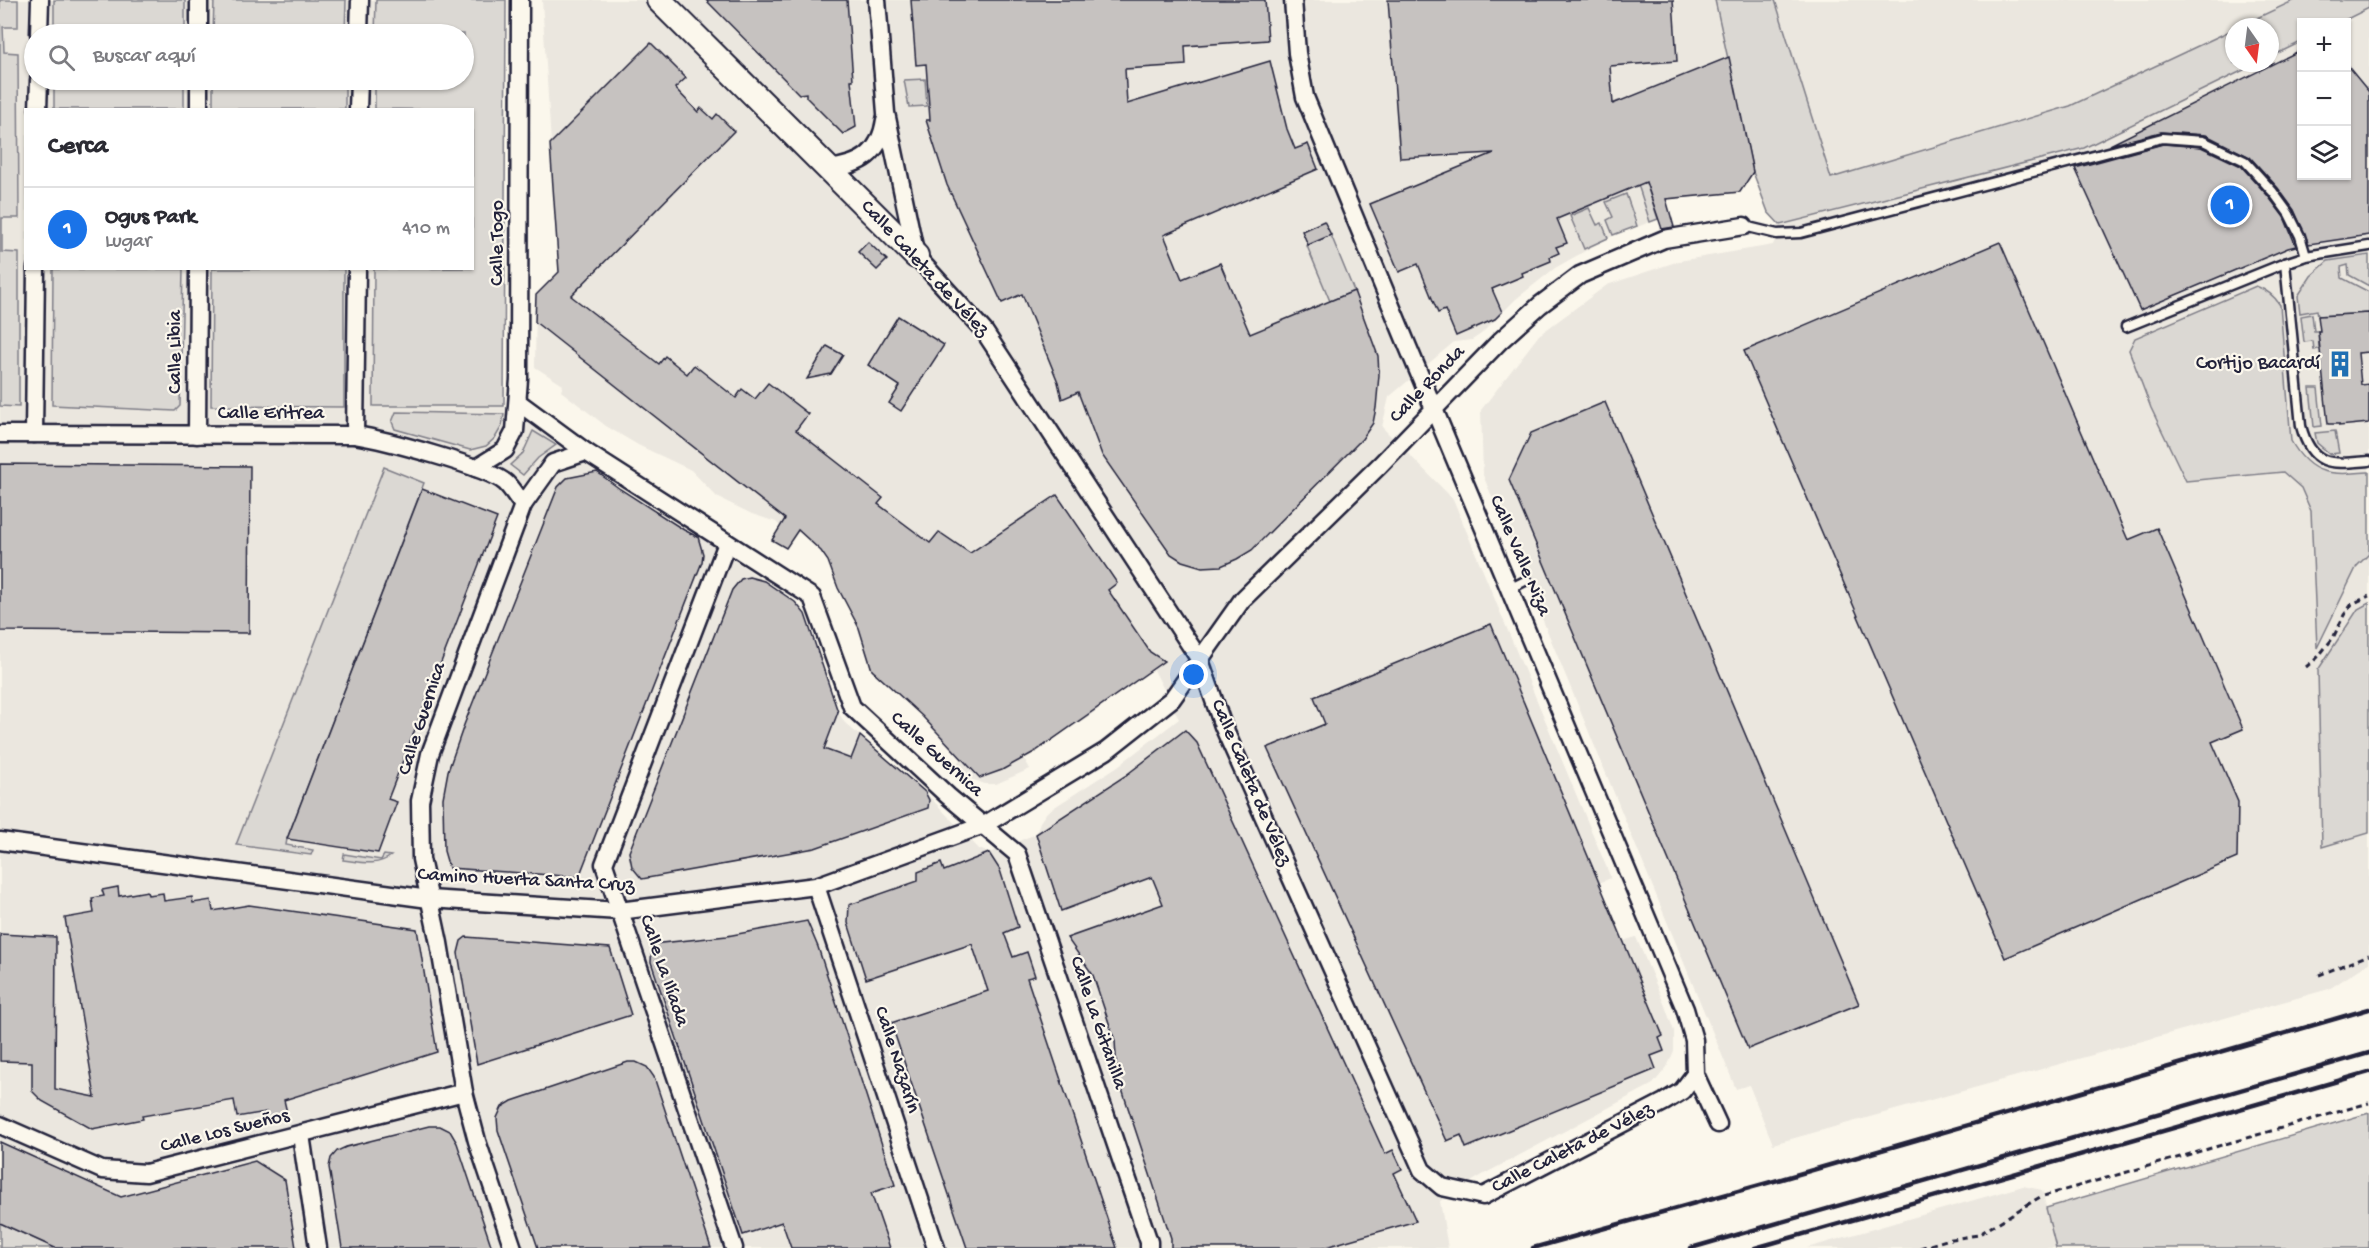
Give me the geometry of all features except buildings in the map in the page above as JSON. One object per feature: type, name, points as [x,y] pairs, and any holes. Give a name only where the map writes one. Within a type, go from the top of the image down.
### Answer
[{"type":"street","points":[[39,24],[40,0]]},
{"type":"street","points":[[199,0],[199,24]]},
{"type":"street","points":[[359,24],[360,0]]},
{"type":"street","name":"Calle Togo","points":[[476,468],[505,450],[515,431],[518,402],[520,0]]},
{"type":"street","name":"Calle Caleta de Vélez","points":[[659,0],[916,256],[984,331],[1200,660],[1223,726],[1422,1170],[1442,1187],[1483,1196],[1664,1102],[1682,1091],[1695,1074]]},
{"type":"street","points":[[877,0],[885,113],[916,256]]},
{"type":"street","name":"Calle Valle Niza","points":[[1293,0],[1297,53],[1305,97],[1685,1009],[1694,1040],[1695,1074],[1718,1124]]},
{"type":"street","points":[[38,108],[39,90]]},
{"type":"street","points":[[198,108],[199,90]]},
{"type":"street","points":[[358,108],[359,90]]},
{"type":"street","points":[[828,168],[846,167],[873,153],[882,138],[885,113]]},
{"type":"street","name":"Calle Ronda","points":[[1200,660],[1242,600],[1434,411],[1500,341],[1540,305],[1580,275],[1664,239],[1744,226]]},
{"type":"street","points":[[34,434],[36,270]]},
{"type":"street","name":"Calle Libia","points":[[197,435],[198,270]]},
{"type":"street","points":[[355,435],[357,270]]},
{"type":"street","name":"Calle Guernica","points":[[518,402],[586,452],[812,597],[852,707],[948,796],[984,825]]},
{"type":"street","name":"Calle Eritrea","points":[[0,434],[355,435],[375,438],[476,468],[505,482],[523,505]]},
{"type":"street","name":"Calle Guernica","points":[[513,1248],[477,1141],[464,1092],[421,859],[420,801],[430,754],[523,505],[553,463],[586,452]]},
{"type":"street","name":"Calle La Ilíada","points":[[727,543],[604,864],[734,1248]]},
{"type":"street","name":"Camino Huerta Santa Cruz","points":[[0,841],[429,899],[619,911],[816,886],[984,825],[1106,752],[1172,699],[1200,660]]},
{"type":"street","name":"Calle La Gitanilla","points":[[984,825],[1017,854],[1149,1242],[1149,1248]]},
{"type":"street","name":"Calle Nazarín","points":[[816,886],[936,1248]]},
{"type":"street","name":"Calle Los Sueños","points":[[0,1125],[102,1170],[146,1173],[464,1092]]},
{"type":"street","points":[[301,1135],[318,1248]]},
{"type":"lane","points":[[1744,226],[1777,234],[1801,233],[2131,144],[2162,138],[2203,141],[2245,161],[2289,214],[2300,236],[2306,256]]},
{"type":"lane","points":[[2126,327],[2306,256],[2369,246]]},
{"type":"lane","points":[[2285,263],[2301,426],[2305,442],[2314,456],[2326,463],[2369,461]]},
{"type":"lane","points":[[1511,588],[1527,580]]},
{"type":"path","points":[[2306,667],[2317,658],[2333,638],[2352,604],[2369,596]]},
{"type":"path","points":[[2319,975],[2369,955]]},
{"type":"path","points":[[1920,1248],[1946,1240],[1978,1235],[2040,1197],[2369,1103]]},
{"type":"shaded area","points":[[0,0],[506,0],[504,406],[620,489],[684,530],[698,535],[795,602],[805,614],[838,712],[845,723],[925,792],[979,849],[989,853],[1036,834],[1047,812],[1118,766],[1179,719],[1153,668],[1089,716],[1024,758],[1030,769],[996,784],[985,784],[971,779],[953,767],[961,759],[922,716],[872,670],[859,628],[838,589],[828,561],[821,551],[798,530],[784,525],[782,528],[776,522],[752,514],[717,497],[691,470],[638,445],[606,426],[561,391],[563,385],[535,367],[536,295],[559,272],[542,0],[1715,0],[1753,172],[1740,192],[1667,199],[1670,212],[1658,215],[1658,219],[1608,238],[1555,268],[1516,299],[1481,334],[1472,340],[1454,342],[1389,397],[1382,427],[1453,499],[1611,878],[1599,883],[1623,941],[1636,937],[1674,1031],[1674,1051],[1667,1067],[1653,1084],[1484,1174],[1440,1201],[1448,1248],[55,1248],[0,1223]]},
{"type":"shaded area","points":[[0,0],[18,0],[18,27],[3,27],[4,52],[18,53],[19,218],[2,218],[2,252],[19,253],[19,407],[0,406]]},
{"type":"shaded area","points":[[54,0],[185,0],[185,24],[54,24]]},
{"type":"shaded area","points":[[214,0],[346,0],[345,24],[213,24]]},
{"type":"shaded area","points":[[376,0],[506,0],[504,406],[373,406],[374,270],[474,270],[474,108],[375,108],[375,90],[474,90],[474,24],[375,24]]},
{"type":"shaded area","points":[[1715,0],[1775,0],[1831,178],[2070,106],[2225,33],[2225,72],[2240,72],[2084,148],[1780,225],[1768,212],[1753,172]]},
{"type":"shaded area","points":[[1775,0],[2369,0],[2369,963],[2329,989],[1773,1144],[1749,1085],[1736,1089],[1483,475],[1481,410],[1539,335],[1607,285],[1679,261],[1773,245],[1780,225],[1831,178]]},
{"type":"shaded area","points":[[2295,0],[2369,0],[2369,8],[2349,18],[2297,18],[2297,44],[2279,53],[2279,18],[2257,18]]},
{"type":"shaded area","points":[[925,79],[927,106],[909,107],[904,80]]},
{"type":"shaded area","points":[[54,90],[184,90],[184,108],[54,108]]},
{"type":"shaded area","points":[[213,90],[345,90],[345,108],[213,108]]},
{"type":"shaded area","points":[[1619,101],[1658,219],[1650,222],[1619,125],[1594,111]]},
{"type":"shaded area","points":[[1626,194],[1637,226],[1613,235],[1607,220],[1613,217],[1606,202]]},
{"type":"shaded area","points":[[1589,208],[1597,225],[1602,223],[1608,238],[1584,249],[1570,216]]},
{"type":"shaded area","points":[[1331,235],[1354,291],[1330,301],[1307,246]]},
{"type":"shaded area","points":[[2369,255],[2369,286],[2349,275],[2348,265],[2341,267],[2342,278],[2369,292],[2369,313],[2318,316],[2317,310],[2300,313],[2298,296],[2311,276],[2328,261]]},
{"type":"shaded area","points":[[53,270],[183,270],[180,406],[175,411],[52,405]]},
{"type":"shaded area","points":[[212,270],[344,270],[344,407],[211,406]]},
{"type":"shaded area","points":[[2256,286],[2270,293],[2280,305],[2291,441],[2306,461],[2324,471],[2369,472],[2369,554],[2357,566],[2317,648],[2311,511],[2301,488],[2283,472],[2186,481],[2151,408],[2129,350],[2135,338]]},
{"type":"shaded area","points":[[2312,314],[2314,331],[2318,331],[2319,349],[2314,350],[2313,341],[2304,342],[2301,316]]},
{"type":"shaded area","points":[[2310,388],[2318,388],[2322,426],[2314,427]]},
{"type":"shaded area","points":[[396,412],[504,414],[502,426],[495,438],[486,446],[470,450],[395,429],[392,422]]},
{"type":"shaded area","points":[[533,431],[556,445],[538,458],[523,475],[510,465],[523,453]]},
{"type":"shaded area","points":[[2335,431],[2339,453],[2330,454],[2317,443],[2315,433]]},
{"type":"shaded area","points":[[384,467],[424,483],[287,839],[286,845],[313,850],[311,855],[236,845]]},
{"type":"shaded area","points":[[2369,603],[2369,833],[2322,847],[2318,670],[2358,609]]},
{"type":"shaded area","points":[[344,854],[381,860],[384,855],[391,856],[380,862],[368,863],[343,860]]},
{"type":"shaded area","points":[[2369,1113],[2369,1248],[2056,1248],[2046,1208]]},
{"type":"shaded area","points":[[2023,1186],[2042,1190],[2056,1248],[1807,1248]]},
{"type":"shaded area","points":[[0,1223],[55,1248],[0,1248]]},
{"type":"railway","points":[[1533,1248],[1778,1180],[2369,1009]]},
{"type":"railway","points":[[1691,1248],[2369,1053]]},
{"type":"railway","points":[[1755,1248],[2369,1072]]},
{"type":"place","name":"Ogus Park","points":[[2230,205]]},
{"type":"place","name":"Cortijo Bacardí","points":[[2340,364]]}]
